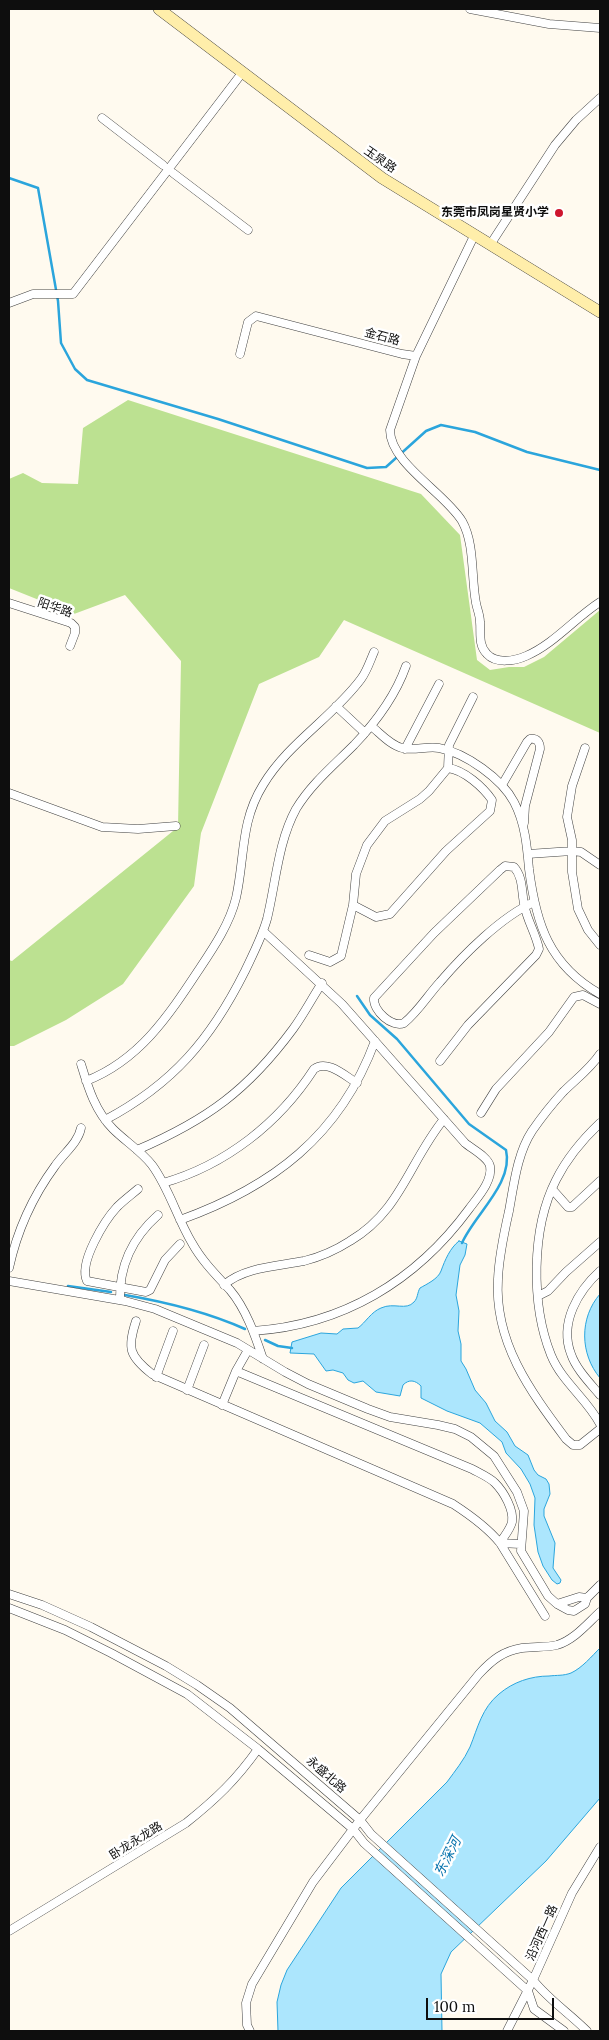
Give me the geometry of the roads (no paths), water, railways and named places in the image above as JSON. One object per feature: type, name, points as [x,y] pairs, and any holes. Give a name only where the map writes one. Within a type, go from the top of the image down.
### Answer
[{"type":"street","name":"玉泉路","points":[[158,9],[382,178],[600,312]]},
{"type":"street","points":[[470,9],[549,24],[600,28]]},
{"type":"street","points":[[9,303],[33,294],[73,294],[242,73]]},
{"type":"street","points":[[490,245],[555,145],[576,120],[600,98]]},
{"type":"street","points":[[102,118],[163,165]]},
{"type":"street","points":[[173,173],[248,230]]},
{"type":"street","points":[[474,236],[416,356],[390,430],[391,442],[402,458],[458,515],[467,532],[480,621],[481,643],[486,654],[497,660],[510,661],[525,656],[542,646],[600,602]]},
{"type":"street","name":"金石路","points":[[240,354],[248,322],[256,316],[416,356]]},
{"type":"street","name":"阳华路","points":[[9,603],[71,623],[75,627],[75,633],[70,646]]},
{"type":"street","points":[[86,1080],[108,1071],[131,1056],[152,1036],[174,1008],[208,956],[233,908],[246,828],[255,798],[282,760],[361,679],[374,652]]},
{"type":"street","points":[[105,1120],[125,1109],[157,1086],[197,1049],[238,984],[263,931],[284,835],[296,809],[315,783],[371,726],[394,694],[406,666]]},
{"type":"street","points":[[405,749],[439,684]]},
{"type":"street","points":[[309,955],[330,962],[341,956],[353,906],[356,874],[360,859],[376,831],[385,821],[429,791],[448,768],[449,745],[473,697]]},
{"type":"street","points":[[336,706],[365,733]]},
{"type":"street","points":[[371,726],[396,746],[405,749],[431,747],[448,751],[478,767],[502,785],[515,803],[523,828],[534,902],[545,938],[554,953],[577,978],[600,994]]},
{"type":"street","points":[[502,785],[526,742],[530,739],[537,740],[540,744],[540,749],[525,806],[523,828]]},
{"type":"street","points":[[585,748],[567,805],[567,817],[572,840],[573,880],[578,909],[588,930],[600,945]]},
{"type":"street","points":[[353,906],[376,917],[390,914],[446,852],[490,811],[492,800],[488,794],[461,772],[448,768]]},
{"type":"street","points":[[9,793],[102,827],[129,829],[176,826]]},
{"type":"street","points":[[528,854],[581,852],[600,865]]},
{"type":"street","points":[[440,1061],[468,1025],[536,955],[539,949],[524,906],[519,872],[514,867],[505,866],[434,933],[374,998],[374,1004],[377,1009],[395,1024],[404,1023],[454,966],[506,918],[524,906],[534,902]]},
{"type":"street","points":[[253,1331],[320,1319],[359,1303],[406,1275],[445,1239],[459,1222],[485,1185],[490,1167],[488,1160],[465,1143],[322,983],[263,931]]},
{"type":"street","points":[[137,1150],[209,1114],[244,1086],[288,1035],[322,983]]},
{"type":"street","points":[[481,1113],[496,1089],[549,1032],[574,998],[583,995],[600,1004]]},
{"type":"street","points":[[180,1220],[233,1199],[290,1162],[324,1130],[340,1111],[358,1083],[375,1041]]},
{"type":"street","points":[[600,1054],[554,1102],[532,1131],[525,1145],[514,1181],[500,1257],[498,1280],[498,1303],[502,1328],[510,1352],[532,1394],[566,1439],[573,1445],[580,1445],[600,1429]]},
{"type":"street","points":[[81,1064],[93,1101],[105,1120],[150,1163],[163,1183],[197,1252],[240,1304],[253,1331],[263,1359]]},
{"type":"street","points":[[163,1183],[199,1170],[250,1139],[294,1099],[318,1065],[326,1065],[358,1083]]},
{"type":"street","points":[[224,1284],[236,1276],[248,1272],[322,1255],[362,1233],[382,1215],[397,1196],[416,1160],[444,1119]]},
{"type":"street","points":[[600,1123],[582,1141],[568,1160],[552,1189],[544,1215],[536,1265],[542,1322],[552,1356],[560,1372],[600,1424]]},
{"type":"street","points":[[9,1268],[17,1238],[33,1201],[55,1166],[76,1139],[81,1128]]},
{"type":"street","points":[[552,1189],[564,1204],[572,1207],[600,1182]]},
{"type":"street","points":[[138,1189],[116,1208],[104,1224],[89,1255],[85,1272],[87,1281],[146,1292],[150,1290],[165,1260],[180,1244]]},
{"type":"street","points":[[120,1300],[121,1273],[131,1246],[138,1235],[158,1215]]},
{"type":"street","points":[[538,1296],[548,1291],[600,1242]]},
{"type":"street","points":[[600,1271],[577,1298],[572,1311],[568,1335],[571,1355],[600,1395]]},
{"type":"street","points":[[9,1281],[120,1300],[155,1309],[237,1343],[308,1384],[368,1409],[390,1417],[422,1421],[455,1429],[483,1445],[494,1456],[522,1502],[524,1520],[520,1544],[524,1559],[548,1596],[557,1604],[579,1597],[587,1598],[600,1585]]},
{"type":"street","points":[[136,1320],[130,1338],[130,1348],[133,1356],[141,1365],[156,1377],[453,1504],[477,1520],[500,1543],[546,1616]]},
{"type":"street","points":[[156,1377],[174,1331]]},
{"type":"street","points":[[188,1390],[204,1345]]},
{"type":"street","points":[[222,1405],[236,1371],[248,1350]]},
{"type":"street","points":[[236,1371],[485,1476],[495,1483],[509,1506],[512,1516],[508,1531],[500,1543]]},
{"type":"street","points":[[500,1543],[520,1544]]},
{"type":"street","name":"永盛北路","points":[[9,1594],[42,1605],[90,1627],[166,1666],[230,1708],[360,1820],[371,1834],[533,1980],[545,1995],[587,2031]]},
{"type":"street","name":"永盛北路","points":[[9,1608],[65,1630],[187,1694],[258,1749],[353,1829],[364,1843],[528,1991],[534,2009],[564,2031]]},
{"type":"street","points":[[250,2031],[247,2025],[246,2004],[252,1984],[313,1882],[360,1820],[491,1661],[505,1652],[558,1644],[574,1636],[600,1612]]},
{"type":"street","name":"卧龙永龙路","points":[[9,1932],[186,1823],[211,1803],[239,1775],[258,1749]]},
{"type":"street","name":"沿河西一路","points":[[508,2031],[572,1893],[600,1847]]},
{"type":"water","points":[[459,1241],[467,1244],[465,1255],[460,1265],[456,1295],[459,1311],[458,1331],[461,1344],[461,1361],[475,1390],[486,1403],[495,1421],[507,1432],[515,1446],[528,1455],[534,1470],[538,1475],[546,1479],[549,1484],[550,1494],[544,1509],[544,1516],[555,1543],[553,1568],[561,1580],[557,1584],[543,1566],[538,1552],[534,1525],[535,1498],[530,1484],[521,1469],[506,1453],[502,1442],[480,1423],[447,1411],[421,1398],[421,1386],[414,1381],[403,1385],[400,1396],[376,1392],[363,1381],[354,1383],[348,1380],[343,1373],[333,1370],[326,1371],[314,1354],[290,1353],[292,1342],[321,1333],[337,1334],[343,1329],[358,1328],[374,1312],[386,1306],[411,1305],[416,1299],[420,1288],[440,1274],[448,1254]]},
{"type":"water","points":[[600,1294],[600,1378],[589,1358],[586,1347],[585,1325],[588,1314]]},
{"type":"water","name":"东深河","points":[[600,1648],[600,1798],[546,1861],[451,1952],[441,1974],[442,2031],[278,2031],[277,2002],[287,1970],[341,1888],[447,1782],[468,1752],[481,1718],[493,1699],[510,1686],[522,1680],[571,1673],[583,1665]]},
{"type":"waterway","points":[[9,178],[38,188],[58,301],[61,343],[75,369],[87,380],[218,419],[367,468],[386,467],[426,431],[441,425],[475,432],[527,452],[600,470]]},
{"type":"waterway","points":[[357,996],[370,1015],[397,1039],[469,1124],[506,1150],[507,1162],[499,1187],[462,1243]]},
{"type":"waterway","points":[[68,1286],[111,1292]]},
{"type":"waterway","points":[[125,1295],[186,1308],[245,1329]]},
{"type":"waterway","points":[[265,1340],[278,1346],[292,1348]]},
{"type":"place","name":"东莞市凤岗星贤小学","points":[[559,213]]}]
